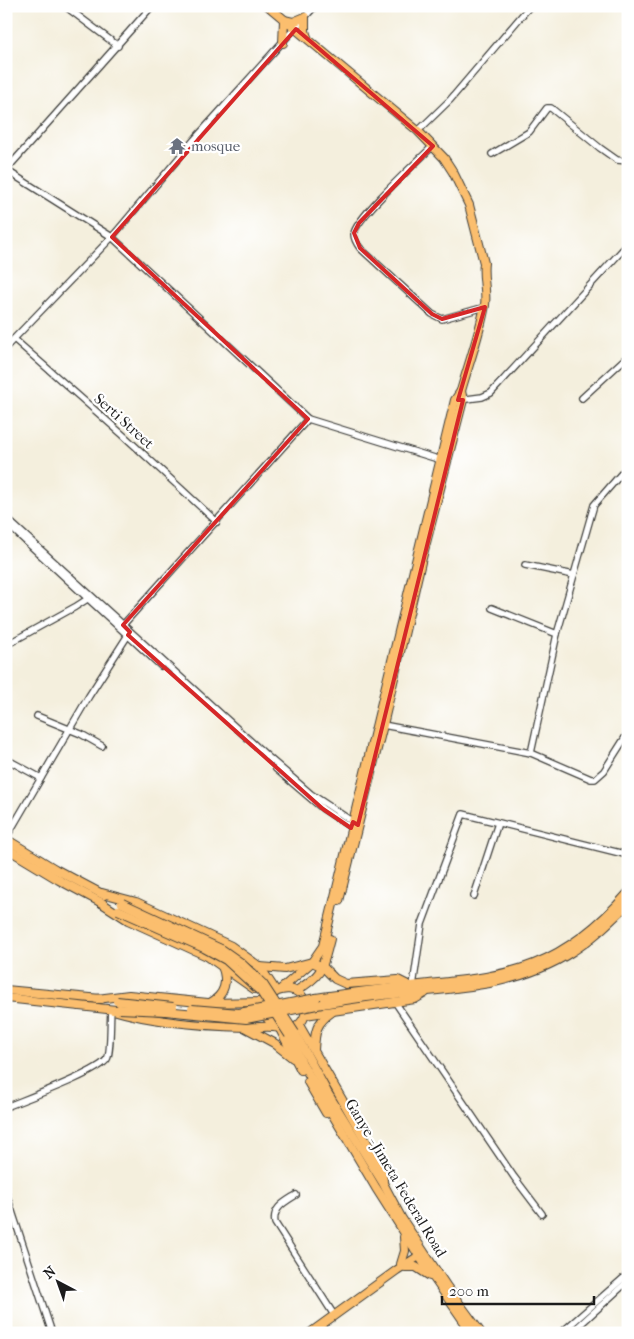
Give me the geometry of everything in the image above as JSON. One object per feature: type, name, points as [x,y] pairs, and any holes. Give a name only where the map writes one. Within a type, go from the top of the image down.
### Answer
[{"type":"main road","points":[[268,6],[434,146],[453,172],[470,205],[484,262],[486,292],[485,307],[461,391],[383,725],[354,826],[323,946],[312,962],[267,1001],[265,1010],[266,1017],[278,1028],[294,1059],[365,1176],[379,1186],[382,1169],[299,1024]]},
{"type":"main road","points":[[284,20],[293,22],[305,17],[307,38]]},
{"type":"main road","points":[[284,20],[284,43]]},
{"type":"main road","points":[[296,991],[310,982],[323,967],[354,826],[441,460],[459,400]]},
{"type":"main road","points":[[6,839],[55,869],[102,893],[120,906]]},
{"type":"main road","points":[[6,848],[128,920],[207,956],[267,1001]]},
{"type":"main road","points":[[102,893],[136,902],[231,946],[260,967],[278,990]]},
{"type":"main road","points":[[6,990],[239,1013],[316,998],[478,979],[517,970],[553,955],[579,939],[603,919],[628,893]]},
{"type":"main road","points":[[100,902],[120,906]]},
{"type":"main road","points":[[6,998],[115,1010],[246,1019],[350,999],[485,985],[520,976],[547,966],[573,952],[600,931],[628,904]]},
{"type":"main road","name":"Ganye - Jimeta Federal Road","points":[[120,906],[226,960],[261,992],[292,1034],[302,1063],[374,1176],[403,1232],[472,1333]]},
{"type":"main road","points":[[260,967],[285,968],[312,962],[323,967],[336,979],[346,984],[398,980],[412,986]]},
{"type":"main road","points":[[208,1004],[216,1000],[224,988],[227,977],[222,966]]},
{"type":"main road","points":[[115,1010],[132,1016],[150,1018],[244,1027],[292,1029],[299,1024],[305,1015],[305,1002],[296,991],[291,989],[278,990]]},
{"type":"main road","points":[[305,1015],[415,999],[428,992]]},
{"type":"main road","points":[[97,999],[128,995],[208,1004],[267,1001]]},
{"type":"main road","points":[[314,1050],[314,1032],[323,1018],[334,1010]]},
{"type":"main road","points":[[244,1027],[274,1043],[294,1059]]},
{"type":"main road","name":"Ganye - Jimeta Federal Road","points":[[379,1186],[481,1333]]},
{"type":"main road","points":[[401,1267],[405,1251],[403,1232]]},
{"type":"main road","points":[[310,1333],[418,1255]]},
{"type":"main road","points":[[401,1267],[416,1267],[432,1277]]},
{"type":"street","points":[[65,6],[118,46]]},
{"type":"street","points":[[152,6],[6,170],[112,237],[308,419],[441,460]]},
{"type":"street","points":[[6,347],[112,237],[194,140],[316,6]]},
{"type":"street","points":[[418,131],[450,100],[530,6]]},
{"type":"street","points":[[492,154],[529,132],[547,108],[551,108],[611,156],[617,160],[628,161]]},
{"type":"street","points":[[434,146],[364,217],[354,232],[355,240],[360,248],[432,314],[442,319],[485,307]]},
{"type":"street","points":[[459,400],[482,397],[491,393],[628,244]]},
{"type":"street","name":"Serti Street","points":[[14,339],[123,435],[217,522]]},
{"type":"street","points":[[582,398],[628,356]]},
{"type":"street","points":[[122,626],[308,419]]},
{"type":"street","points":[[531,753],[557,634],[594,505],[628,466]]},
{"type":"street","points":[[6,518],[89,597]]},
{"type":"street","points":[[6,523],[122,626],[308,797],[354,826]]},
{"type":"street","points":[[525,564],[574,574]]},
{"type":"street","points":[[6,645],[89,597]]},
{"type":"street","points":[[492,608],[557,634]]},
{"type":"street","points":[[6,839],[69,730],[129,633]]},
{"type":"street","points":[[37,716],[81,734],[102,746]]},
{"type":"street","points":[[383,725],[531,753],[586,778],[595,779],[604,771],[628,733]]},
{"type":"street","points":[[6,759],[41,778]]},
{"type":"street","points":[[412,986],[422,924],[463,814],[628,855]]},
{"type":"street","points":[[474,896],[498,823]]},
{"type":"street","points":[[395,1002],[514,1177],[542,1214]]},
{"type":"street","points":[[6,1107],[63,1084],[107,1060],[109,1054],[109,1025],[115,1010]]},
{"type":"street","points":[[6,1193],[52,1333]]},
{"type":"street","points":[[296,1195],[277,1209],[274,1218],[275,1223],[334,1315]]},
{"type":"street","points":[[560,1333],[628,1274]]},
{"type":"street","points":[[571,1333],[628,1282]]},
{"type":"highlighted area","points":[[296,29],[433,146],[359,223],[354,233],[360,248],[432,314],[442,319],[485,307],[458,400],[463,400],[358,825],[353,822],[351,828],[323,809],[128,635],[130,632],[123,625],[308,419],[112,237]]},
{"type":"place","name":"mosque","points":[[177,146]]}]
